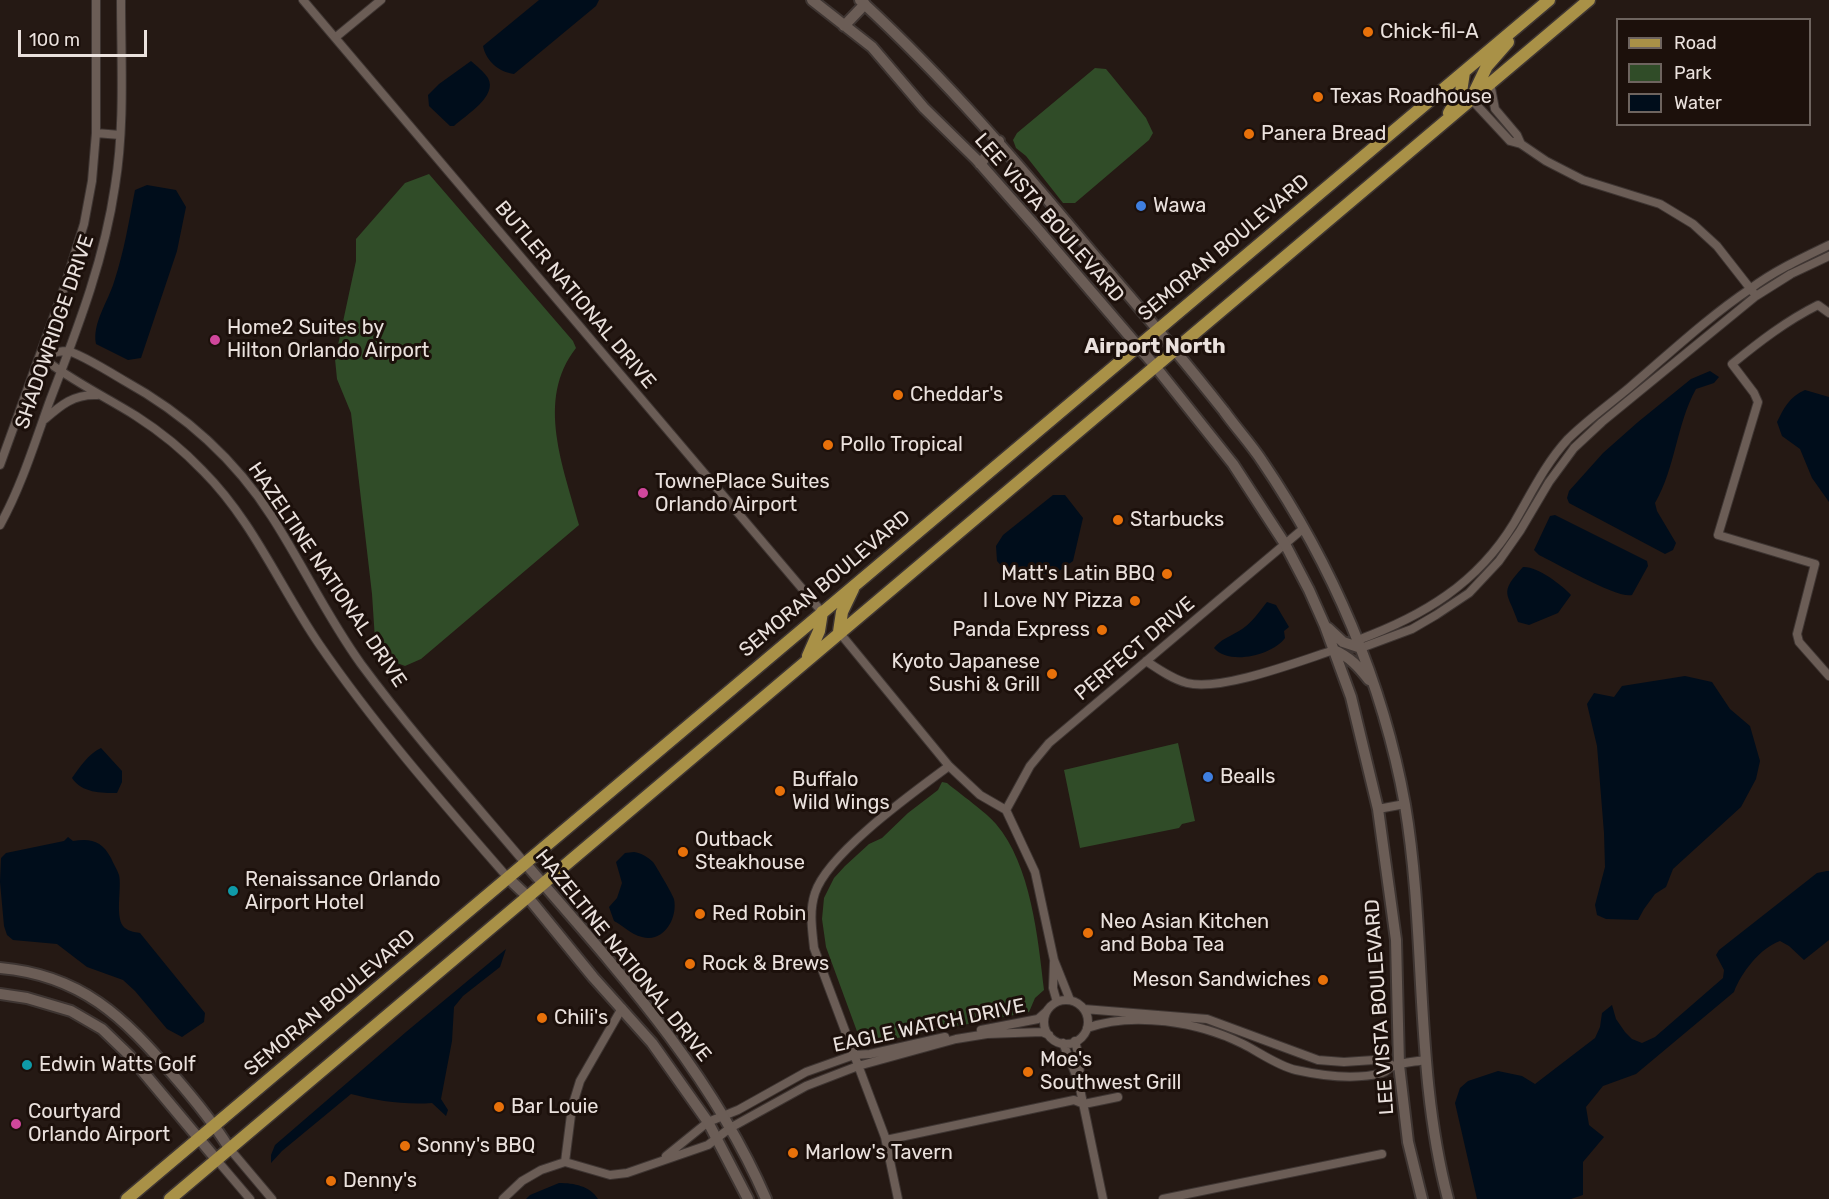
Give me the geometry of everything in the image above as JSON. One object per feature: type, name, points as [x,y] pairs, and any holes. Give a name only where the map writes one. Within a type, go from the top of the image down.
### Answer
[{"type":"main road","name":"SEMORAN BOULEVARD","points":[[127,1199],[1549,0]]},
{"type":"main road","points":[[170,1199],[1589,0]]},
{"type":"main road","points":[[1471,99],[1487,66],[1530,16]]},
{"type":"main road","points":[[1438,128],[1454,107],[1461,92],[1464,72]]},
{"type":"main road","points":[[839,632],[842,612],[856,583]]},
{"type":"main road","points":[[806,660],[819,631],[822,612]]},
{"type":"street","name":"SHADOWRIDGE DRIVE","points":[[0,465],[68,278],[84,224],[92,181],[96,134],[96,0]]},
{"type":"street","name":"SHADOWRIDGE DRIVE","points":[[0,525],[21,480],[61,373],[95,276],[108,230],[116,184],[120,135],[120,0]]},
{"type":"street","name":"BUTLER NATIONAL DRIVE","points":[[303,0],[822,612]]},
{"type":"street","points":[[336,37],[381,0]]},
{"type":"street","name":"LEE VISTA BOULEVARD","points":[[812,0],[872,47],[924,108],[980,164],[1036,227],[1155,366],[1233,464],[1286,544],[1334,650],[1362,738],[1378,808],[1396,940],[1396,1066],[1408,1142],[1422,1199]]},
{"type":"street","points":[[844,26],[862,2]]},
{"type":"street","name":"LEE VISTA BOULEVARD","points":[[862,2],[950,88],[999,141],[1175,350],[1260,458],[1304,528],[1329,575],[1360,644],[1388,731],[1405,804],[1417,893],[1425,1060],[1435,1138],[1448,1199]]},
{"type":"street","points":[[1490,83],[1495,109],[1517,135],[1521,144]]},
{"type":"street","points":[[1471,99],[1510,141],[1521,144],[1546,161],[1583,180],[1660,204],[1693,224],[1714,244],[1755,296]]},
{"type":"street","points":[[96,134],[120,135]]},
{"type":"street","points":[[980,164],[999,141]]},
{"type":"street","points":[[1360,644],[1418,615],[1466,581],[1492,553],[1513,524],[1538,480],[1568,440],[1697,329],[1750,288],[1791,263],[1829,245]]},
{"type":"street","points":[[1325,626],[1343,642],[1360,644],[1412,629],[1468,592],[1499,561],[1549,482],[1574,448],[1602,422],[1755,296],[1791,274],[1829,256]]},
{"type":"street","points":[[1829,314],[1818,305],[1793,317],[1732,364],[1758,402],[1718,536],[1815,564],[1797,634],[1799,642],[1829,676]]},
{"type":"street","points":[[40,356],[68,351]]},
{"type":"street","name":"HAZELTINE NATIONAL DRIVE","points":[[68,351],[134,385],[168,407],[210,442],[240,474],[272,517],[333,623],[395,710],[659,1022],[723,1115],[766,1199]]},
{"type":"street","name":"HAZELTINE NATIONAL DRIVE","points":[[40,356],[61,373],[166,437],[191,459],[220,490],[246,522],[288,597],[332,663],[385,733],[652,1043],[708,1122],[748,1199]]},
{"type":"street","points":[[43,420],[70,399],[81,395],[98,395]]},
{"type":"street","name":"PERFECT DRIVE","points":[[1006,810],[1030,766],[1049,743],[1304,528]]},
{"type":"street","points":[[839,632],[949,766],[980,795],[1006,810],[1035,872],[1054,960],[1070,1000],[1084,1009],[1207,1019],[1318,1059],[1344,1062],[1374,1060],[1385,1061],[1396,1066]]},
{"type":"street","points":[[1146,661],[1160,671],[1188,683],[1211,685],[1254,675],[1334,650],[1358,665],[1374,688]]},
{"type":"street","points":[[898,1199],[886,1140],[813,948],[810,917],[815,892],[824,874],[844,852],[949,766]]},
{"type":"street","points":[[1378,808],[1405,804]]},
{"type":"street","points":[[1054,960],[1053,988],[1057,1002],[1070,1000]]},
{"type":"street","points":[[0,968],[26,972],[64,984],[114,1013],[146,1043],[215,1125],[229,1148],[272,1199]]},
{"type":"street","points":[[0,994],[27,998],[71,1011],[102,1029],[129,1055],[250,1199]]},
{"type":"street","name":"EAGLE WATCH DRIVE","points":[[661,1160],[708,1122],[738,1110],[806,1072],[854,1055],[870,1054],[956,1034],[1038,1020],[1057,1002]]},
{"type":"street","points":[[503,1199],[522,1181],[541,1170],[564,1162],[572,1107],[580,1082],[622,1008]]},
{"type":"street","points":[[1084,1009],[1087,1015],[1087,1028],[1084,1034],[1076,1041],[1063,1043],[1080,1084],[1104,1199]]},
{"type":"street","name":"EAGLE WATCH DRIVE","points":[[1047,1011],[1044,1024],[1049,1035]]},
{"type":"street","points":[[1087,1028],[1103,1022],[1134,1019],[1202,1029],[1240,1043],[1293,1070],[1322,1075],[1346,1077],[1385,1073],[1396,1066],[1425,1060]]},
{"type":"street","name":"EAGLE WATCH DRIVE","points":[[564,1162],[610,1175],[627,1173],[708,1145],[730,1128],[806,1086],[858,1066],[951,1040],[987,1034],[1042,1032],[1063,1043]]},
{"type":"street","points":[[1076,1041],[1080,1060],[1080,1084]]},
{"type":"street","points":[[886,1140],[1074,1100],[1084,1104],[1118,1097]]},
{"type":"street","points":[[1163,1199],[1382,1154]]},
{"type":"green space","points":[[1095,68],[1106,69],[1146,118],[1153,133],[1149,140],[1075,203],[1063,203],[1026,156],[1016,148],[1013,140],[1017,133]]},
{"type":"green space","points":[[429,174],[573,341],[576,348],[564,368],[557,390],[555,412],[556,435],[579,525],[421,659],[405,666],[376,655],[372,594],[351,413],[337,379],[335,359],[356,261],[356,239],[405,183]]},
{"type":"green space","points":[[1178,743],[1195,821],[1182,824],[1179,828],[1080,848],[1064,770]]},
{"type":"green space","points":[[942,782],[947,783],[992,819],[1008,841],[1025,881],[1031,903],[1044,990],[1035,998],[1029,1012],[862,1045],[826,947],[822,919],[824,898],[834,878],[845,866],[869,844],[882,838],[908,813],[938,790]]},
{"type":"water","points":[[539,0],[599,0],[596,6],[514,74],[503,71],[490,61],[483,46]]},
{"type":"water","points":[[471,61],[488,78],[489,92],[473,111],[454,126],[450,126],[429,106],[428,95],[439,84]]},
{"type":"water","points":[[147,185],[176,190],[186,207],[177,251],[141,358],[128,360],[96,344],[95,336],[98,320],[121,259],[135,190]]},
{"type":"water","points":[[1710,371],[1719,377],[1714,383],[1696,389],[1684,417],[1662,489],[1655,503],[1657,511],[1676,543],[1673,550],[1665,554],[1569,503],[1567,498],[1569,491],[1603,453],[1691,379]]},
{"type":"water","points":[[1805,390],[1829,397],[1829,502],[1812,478],[1800,449],[1782,436],[1777,422],[1791,400]]},
{"type":"water","points":[[1053,495],[1065,495],[1083,518],[1073,561],[1055,574],[1005,570],[997,561],[996,546],[1003,535]]},
{"type":"water","points":[[1555,515],[1647,561],[1648,566],[1632,595],[1614,592],[1586,580],[1539,555],[1534,550],[1550,516]]},
{"type":"water","points":[[1523,567],[1535,570],[1556,581],[1571,595],[1558,613],[1529,625],[1518,622],[1507,593],[1510,583]]},
{"type":"water","points":[[1267,602],[1276,605],[1289,627],[1284,631],[1285,638],[1279,644],[1261,653],[1240,657],[1221,653],[1214,648],[1222,640],[1247,625]]},
{"type":"water","points":[[1685,676],[1712,682],[1730,709],[1750,726],[1760,761],[1756,779],[1741,807],[1673,869],[1666,887],[1655,894],[1638,920],[1606,919],[1597,915],[1595,905],[1605,867],[1604,833],[1597,746],[1587,704],[1594,693],[1614,697],[1622,686]]},
{"type":"water","points":[[101,748],[122,771],[122,782],[117,793],[86,789],[72,778],[88,757]]},
{"type":"water","points":[[68,837],[73,841],[95,842],[108,852],[119,875],[119,915],[123,926],[140,933],[205,1013],[204,1022],[182,1037],[167,1029],[123,980],[87,967],[57,944],[13,940],[7,935],[0,882],[1,858],[6,853],[64,841]]},
{"type":"water","points":[[634,852],[653,862],[674,899],[674,914],[668,927],[663,933],[650,938],[634,934],[614,921],[609,907],[617,898],[622,883],[616,862],[625,853]]},
{"type":"water","points":[[1829,871],[1829,940],[1804,960],[1780,941],[1765,949],[1746,969],[1734,992],[1636,1074],[1603,1086],[1586,1107],[1589,1125],[1604,1137],[1583,1162],[1583,1195],[1571,1199],[1477,1199],[1455,1103],[1460,1088],[1468,1081],[1498,1071],[1522,1076],[1535,1084],[1595,1038],[1600,1027],[1602,1013],[1612,1005],[1616,1019],[1632,1039],[1642,1043],[1655,1037],[1723,978],[1724,970],[1716,955],[1719,950],[1817,873]]},
{"type":"water","points":[[506,949],[500,967],[463,996],[454,1007],[452,1041],[441,1099],[448,1110],[446,1116],[432,1103],[391,1102],[351,1094],[282,1151],[271,1163],[275,1145]]},
{"type":"water","points":[[559,1183],[581,1186],[591,1191],[598,1199],[526,1199],[530,1195]]},
{"type":"place","name":"Chick-fil-A","points":[[1368,32]]},
{"type":"place","name":"Texas Roadhouse","points":[[1318,97]]},
{"type":"place","name":"Panera Bread","points":[[1249,134]]},
{"type":"place","name":"Wawa","points":[[1141,206]]},
{"type":"place","name":"Home2 Suites by Hilton Orlando Airport","points":[[215,340]]},
{"type":"place","name":"Cheddar's","points":[[898,395]]},
{"type":"place","name":"Pollo Tropical","points":[[828,445]]},
{"type":"place","name":"TownePlace Suites Orlando Airport","points":[[643,493]]},
{"type":"place","name":"Starbucks","points":[[1118,520]]},
{"type":"place","name":"Matt's Latin BBQ","points":[[1167,574]]},
{"type":"place","name":"I Love NY Pizza","points":[[1135,601]]},
{"type":"place","name":"Panda Express","points":[[1102,630]]},
{"type":"place","name":"Kyoto Japanese Sushi & Grill","points":[[1052,674]]},
{"type":"place","name":"Bealls","points":[[1208,777]]},
{"type":"place","name":"Buffalo Wild Wings","points":[[780,791]]},
{"type":"place","name":"Outback Steakhouse","points":[[683,852]]},
{"type":"place","name":"Renaissance Orlando Airport Hotel","points":[[233,891]]},
{"type":"place","name":"Red Robin","points":[[700,914]]},
{"type":"place","name":"Neo Asian Kitchen and Boba Tea","points":[[1088,933]]},
{"type":"place","name":"Rock & Brews","points":[[690,964]]},
{"type":"place","name":"Meson Sandwiches","points":[[1323,980]]},
{"type":"place","name":"Chili's","points":[[542,1018]]},
{"type":"place","name":"Edwin Watts Golf","points":[[27,1065]]},
{"type":"place","name":"Moe's Southwest Grill","points":[[1028,1072]]},
{"type":"place","name":"Bar Louie","points":[[499,1107]]},
{"type":"place","name":"Courtyard Orlando Airport","points":[[16,1124]]},
{"type":"place","name":"Sonny's BBQ","points":[[405,1146]]},
{"type":"place","name":"Marlow's Tavern","points":[[793,1153]]},
{"type":"place","name":"Denny's","points":[[331,1181]]},
{"type":"district","name":"Airport North","points":[[1155,347]]}]
